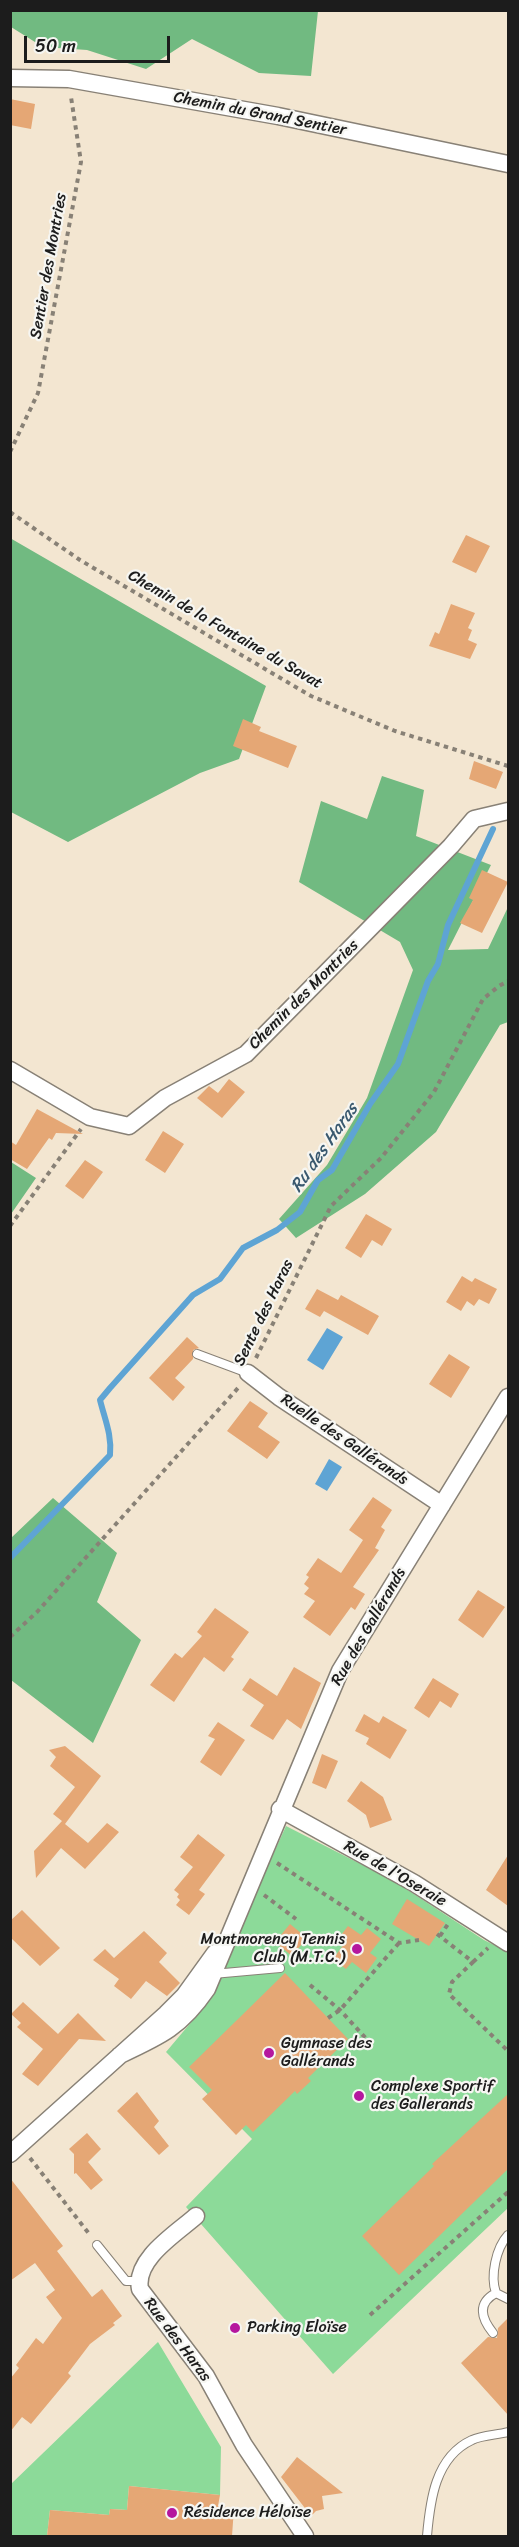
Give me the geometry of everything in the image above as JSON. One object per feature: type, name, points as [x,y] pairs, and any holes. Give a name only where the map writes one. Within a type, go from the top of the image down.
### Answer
[{"type":"street","name":"Chemin du Grand Sentier","points":[[10,78],[69,79],[278,116],[508,164]]},
{"type":"street","name":"Chemin des Montries","points":[[10,1070],[90,1117],[129,1126],[165,1098],[246,1054],[451,846],[474,819],[508,811]]},
{"type":"street","name":"Ruelle des Gallérands","points":[[248,1373],[279,1397],[442,1505]]},
{"type":"street","name":"Rue des Gallérands","points":[[120,2055],[155,2039],[190,2014],[207,1989],[264,1855],[280,1809],[340,1671],[508,1397]]},
{"type":"street","name":"Rue de l'Oseraie","points":[[280,1809],[414,1882],[508,1943]]},
{"type":"street","name":"Rue des Gallérands","points":[[10,2154],[183,1996],[228,1937]]},
{"type":"street","points":[[139,2281],[144,2266],[151,2257],[196,2216]]},
{"type":"street","name":"Rue des Haras","points":[[139,2281],[146,2298],[206,2376],[244,2445],[301,2533]]},
{"type":"lane","points":[[197,1354],[248,1373]]},
{"type":"lane","points":[[213,1974],[280,1968]]},
{"type":"lane","points":[[508,2235],[496,2262],[492,2281],[496,2293],[508,2299]]},
{"type":"lane","name":"Rue des Haras","points":[[97,2245],[126,2281],[139,2281]]},
{"type":"lane","points":[[493,2333],[482,2320],[482,2307],[487,2298],[496,2293]]},
{"type":"lane","points":[[427,2536],[434,2488],[444,2464],[473,2439],[508,2432]]},
{"type":"path","name":"Sentier des Montries","points":[[10,452],[38,393],[81,162],[69,79]]},
{"type":"path","name":"Chemin de la Fontaine du Savat","points":[[10,512],[80,560],[311,696],[395,731],[508,766]]},
{"type":"path","name":"Sente des Haras","points":[[10,1637],[37,1612],[192,1437],[231,1399],[248,1373],[331,1206],[388,1150],[434,1092],[483,999],[508,981]]},
{"type":"path","points":[[10,1226],[90,1117]]},
{"type":"path","points":[[264,1855],[399,1943]]},
{"type":"path","points":[[251,1887],[296,1919]]},
{"type":"path","points":[[437,1934],[473,1962],[452,1982],[449,1994],[508,2051]]},
{"type":"path","points":[[328,2018],[340,2010],[399,1943],[419,1940]]},
{"type":"path","points":[[310,1985],[340,2010],[371,2044]]},
{"type":"path","points":[[40,2170],[97,2245]]},
{"type":"path","points":[[370,2315],[508,2192]]},
{"type":"green space","points":[[10,11],[318,11],[311,76],[259,73],[192,39],[146,69],[87,50],[43,47],[11,27]]},
{"type":"green space","points":[[10,538],[266,686],[239,759],[200,773],[68,842],[11,812]]},
{"type":"green space","points":[[382,776],[424,790],[416,836],[491,865],[448,950],[488,949],[508,907],[508,1022],[500,1025],[436,1132],[365,1194],[296,1238],[279,1219],[327,1165],[367,1098],[413,970],[400,942],[299,882],[321,801],[367,819]]},
{"type":"green space","points":[[11,1162],[36,1178],[11,1214]]},
{"type":"green space","points":[[53,1498],[117,1553],[97,1602],[141,1640],[93,1743],[11,1680],[11,1538]]},
{"type":"green space","name":"Complexe Sportif des Gallerands","points":[[286,1826],[394,1881],[484,1940],[508,1952],[508,2208],[333,2374],[186,2207],[252,2139],[166,2052],[204,2007]]},
{"type":"green space","points":[[158,2342],[221,2447],[220,2495],[129,2486],[127,2510],[110,2509],[109,2515],[50,2510],[47,2536],[11,2536],[11,2484]]},
{"type":"water","points":[[327,1328],[343,1337],[323,1370],[307,1360]]},
{"type":"water","points":[[329,1459],[342,1467],[327,1491],[315,1484]]},
{"type":"building","points":[[10,99],[35,104],[31,129],[10,125]]},
{"type":"building","points":[[466,535],[490,546],[476,573],[452,562]]},
{"type":"building","points":[[451,604],[475,613],[468,628],[472,630],[468,640],[477,644],[470,659],[429,646],[435,632],[439,634]]},
{"type":"building","points":[[243,719],[261,727],[259,731],[297,746],[288,768],[233,746]]},
{"type":"building","points":[[474,761],[503,772],[496,789],[469,779]]},
{"type":"building","points":[[482,870],[508,882],[482,933],[460,923],[473,900],[469,898]]},
{"type":"building","points":[[229,1079],[245,1092],[222,1118],[197,1098],[209,1086],[218,1093]]},
{"type":"building","points":[[37,1109],[83,1134],[56,1133],[52,1140],[49,1138],[27,1169],[10,1159],[10,1141],[16,1145]]},
{"type":"building","points":[[163,1131],[184,1144],[165,1173],[145,1160]]},
{"type":"building","points":[[85,1160],[103,1172],[83,1199],[65,1186]]},
{"type":"building","points":[[366,1214],[392,1229],[382,1246],[372,1240],[361,1258],[345,1248]]},
{"type":"building","points":[[462,1276],[472,1282],[475,1278],[497,1289],[489,1304],[479,1299],[474,1306],[467,1301],[461,1311],[446,1302]]},
{"type":"building","points":[[317,1289],[338,1300],[341,1295],[379,1316],[368,1335],[324,1311],[320,1317],[305,1309]]},
{"type":"building","points":[[187,1337],[199,1348],[193,1350],[193,1359],[175,1378],[185,1387],[173,1401],[149,1378]]},
{"type":"building","points":[[449,1354],[470,1367],[451,1398],[429,1384]]},
{"type":"building","points":[[250,1401],[268,1413],[258,1427],[280,1442],[267,1459],[227,1431]]},
{"type":"building","points":[[373,1497],[392,1510],[381,1527],[385,1530],[375,1548],[379,1550],[353,1587],[365,1594],[355,1610],[351,1607],[330,1636],[303,1617],[315,1601],[304,1594],[309,1588],[304,1584],[309,1577],[306,1575],[318,1558],[341,1573],[363,1540],[349,1530]]},
{"type":"building","points":[[478,1590],[505,1607],[483,1638],[458,1620]]},
{"type":"building","points":[[215,1608],[249,1632],[231,1657],[234,1659],[224,1672],[204,1657],[174,1702],[150,1685],[175,1653],[182,1658],[202,1636],[197,1632]]},
{"type":"building","points":[[294,1667],[321,1683],[301,1729],[287,1719],[273,1740],[250,1726],[264,1705],[242,1690],[250,1678],[277,1696]]},
{"type":"building","points":[[433,1678],[459,1694],[451,1708],[440,1701],[429,1718],[414,1708]]},
{"type":"building","points":[[364,1714],[379,1723],[383,1716],[407,1730],[390,1759],[366,1744],[369,1738],[355,1731]]},
{"type":"building","points":[[218,1722],[245,1740],[221,1776],[200,1762],[215,1739],[208,1736]]},
{"type":"building","points":[[65,1746],[101,1776],[65,1824],[88,1843],[107,1823],[119,1832],[85,1869],[61,1848],[36,1878],[34,1851],[62,1821],[53,1814],[75,1787],[50,1766],[56,1757],[49,1750]]},
{"type":"building","points":[[322,1754],[338,1761],[326,1789],[312,1783]]},
{"type":"building","points":[[361,1781],[383,1797],[392,1820],[370,1828],[366,1815],[347,1801]]},
{"type":"building","points":[[198,1834],[225,1855],[199,1890],[205,1894],[189,1915],[176,1905],[180,1900],[177,1897],[179,1894],[174,1890],[193,1867],[180,1857]]},
{"type":"building","points":[[508,1855],[508,1906],[486,1890]]},
{"type":"building","points":[[407,1899],[445,1923],[429,1946],[392,1924]]},
{"type":"building","points":[[22,1910],[60,1948],[40,1966],[10,1937],[10,1921]]},
{"type":"building","points":[[290,1924],[307,1938],[292,1956],[275,1942]]},
{"type":"building","name":"Montmorency Tennis Club (M.T.C.)","points":[[348,1926],[361,1935],[367,1928],[381,1939],[370,1953],[377,1958],[366,1973],[352,1962],[346,1969],[333,1959],[344,1944],[338,1939]]},
{"type":"building","points":[[144,1931],[167,1953],[159,1962],[180,1983],[167,1996],[146,1981],[131,1999],[114,1986],[119,1979],[93,1960],[105,1949],[114,1958]]},
{"type":"building","name":"Gymnase des Gallérands","points":[[285,1973],[348,2039],[308,2078],[311,2081],[297,2094],[295,2091],[253,2132],[246,2125],[236,2135],[202,2099],[212,2090],[189,2067]]},
{"type":"building","points":[[23,2002],[58,2034],[78,2013],[106,2041],[79,2039],[38,2086],[22,2074],[43,2049],[17,2027],[21,2023],[11,2014]]},
{"type":"building","points":[[137,2092],[159,2121],[154,2127],[169,2146],[159,2155],[117,2111]]},
{"type":"building","points":[[508,2094],[508,2169],[399,2275],[362,2236],[434,2166],[432,2164]]},
{"type":"building","points":[[87,2133],[101,2149],[88,2162],[103,2180],[91,2190],[76,2173],[74,2174],[74,2154],[69,2149]]},
{"type":"building","points":[[10,2178],[63,2246],[57,2251],[92,2297],[102,2289],[122,2316],[113,2323],[115,2325],[90,2344],[68,2373],[71,2376],[31,2424],[22,2417],[10,2432],[10,2379],[19,2368],[16,2365],[36,2338],[43,2344],[62,2318],[46,2297],[55,2290],[35,2263],[10,2281]]},
{"type":"building","points":[[508,2318],[508,2415],[461,2363],[488,2337],[497,2338],[498,2328]]},
{"type":"building","points":[[297,2457],[343,2493],[322,2496],[324,2509],[316,2511],[311,2516],[281,2477]]},
{"type":"building","name":"Résidence Héloïse","points":[[129,2486],[220,2495],[218,2506],[234,2508],[232,2536],[47,2536],[50,2510],[109,2515],[110,2509],[127,2510]]},
{"type":"waterway","name":"Ru des Haras","points":[[10,1558],[110,1455],[109,1434],[100,1400],[193,1295],[220,1279],[243,1248],[277,1230],[300,1212],[318,1180],[332,1170],[370,1104],[398,1064],[428,981],[438,964],[448,925],[493,829]]},
{"type":"place","name":"Montmorency Tennis Club (M.T.C.)","points":[[357,1949]]},
{"type":"place","name":"Gymnase des Gallérands","points":[[269,2053]]},
{"type":"place","name":"Complexe Sportif des Gallerands","points":[[359,2096]]},
{"type":"place","name":"Parking Eloïse","points":[[235,2328]]},
{"type":"place","name":"Résidence Héloïse","points":[[172,2513]]}]
